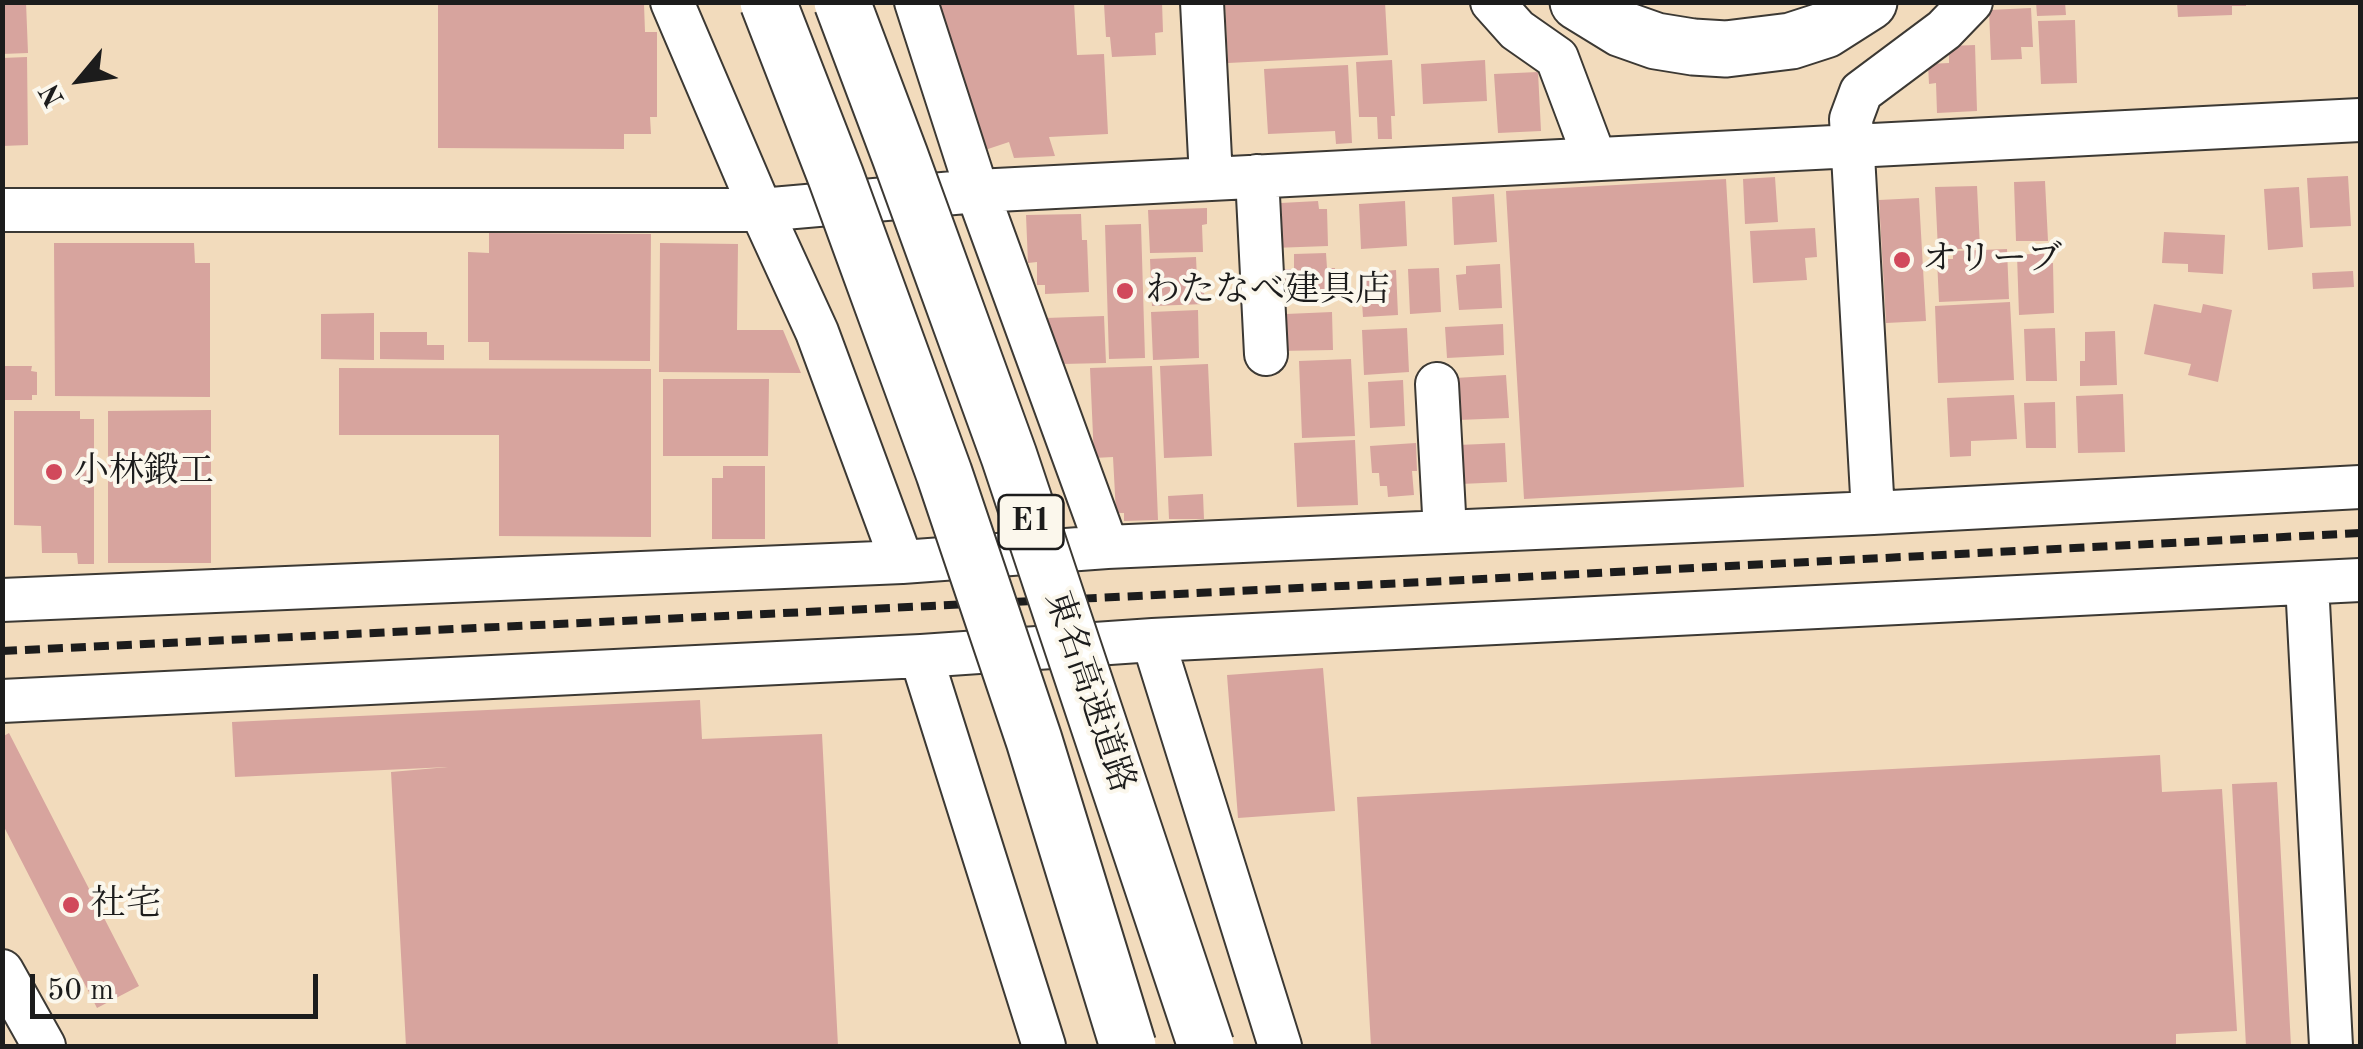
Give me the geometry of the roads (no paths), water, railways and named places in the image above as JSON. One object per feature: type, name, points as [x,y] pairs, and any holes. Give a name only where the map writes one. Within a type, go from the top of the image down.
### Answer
[{"type":"highway","points":[[729,2],[944,473]]},
{"type":"highway","name":"東名高速道路","points":[[768,2],[944,473],[1034,740],[1128,1046]]},
{"type":"highway","name":"東名高速道路","points":[[842,2],[1009,456],[1206,1046]]},
{"type":"highway","points":[[1578,2],[1622,29],[1656,41],[1726,49],[1791,40],[1825,30],[1868,2]]},
{"type":"highway","points":[[1638,2],[1664,13],[1728,18],[1790,2]]},
{"type":"street","points":[[672,2],[817,332],[902,562]]},
{"type":"street","points":[[916,2],[977,191],[1107,547]]},
{"type":"street","points":[[1202,2],[1211,178]]},
{"type":"street","points":[[1492,2],[1517,30],[1557,58],[1595,159]]},
{"type":"street","points":[[1873,513],[1851,119],[1861,92],[1944,30],[1970,2]]},
{"type":"street","points":[[2,210],[761,210],[977,191],[2360,120]]},
{"type":"street","points":[[1256,176],[1266,354]]},
{"type":"street","points":[[1437,384],[1445,532]]},
{"type":"street","points":[[2,600],[902,562],[1107,547],[2360,487]]},
{"type":"street","points":[[2,701],[2360,580]]},
{"type":"street","points":[[2308,583],[2331,1046]]},
{"type":"street","points":[[1153,640],[1280,1046]]},
{"type":"street","points":[[921,656],[1044,1046]]},
{"type":"street","points":[[2,971],[44,1046]]},
{"type":"railway","points":[[2,651],[2360,533]]},
{"type":"place","name":"オリーブ","points":[[1902,260]]},
{"type":"place","name":"わたなべ建具店","points":[[1125,291]]},
{"type":"place","name":"小林鍛工","points":[[54,472]]},
{"type":"place","name":"社宅","points":[[71,905]]}]
